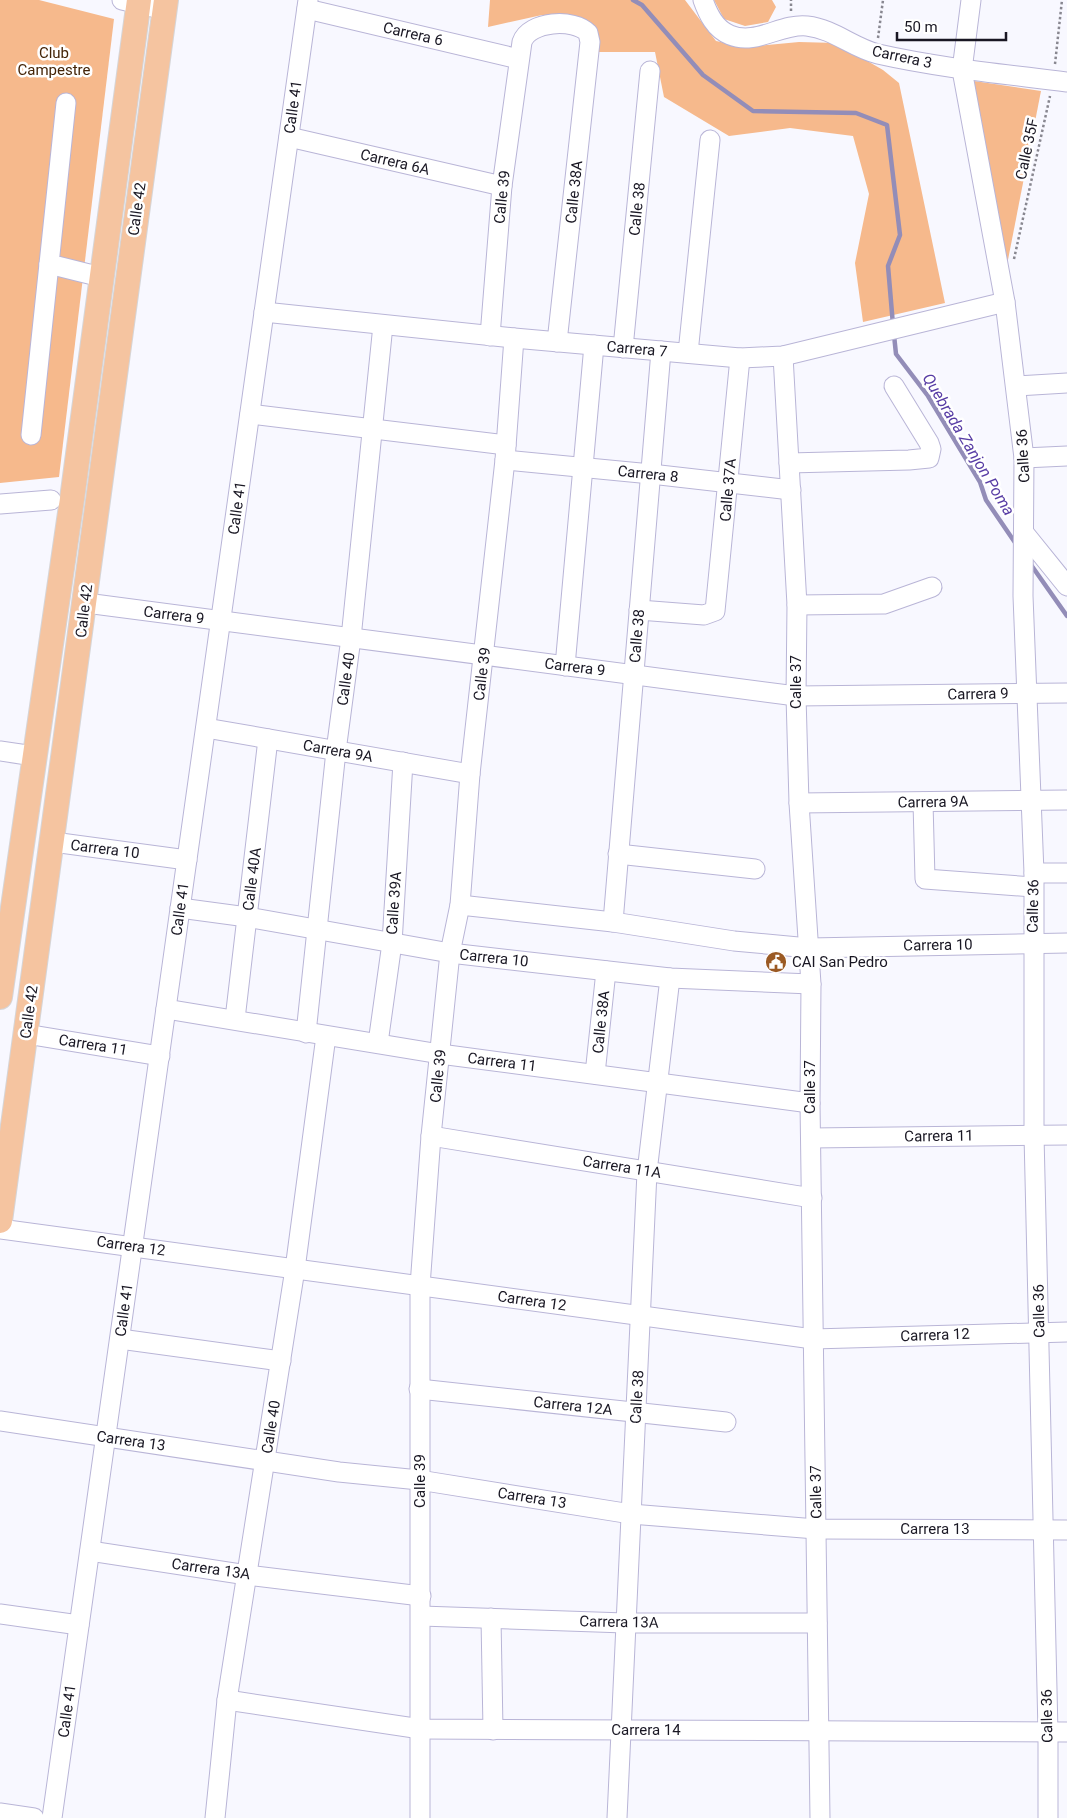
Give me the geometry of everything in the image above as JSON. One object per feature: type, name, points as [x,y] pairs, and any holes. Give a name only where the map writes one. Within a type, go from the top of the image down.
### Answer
[{"type":"main road","name":"Calle 42","points":[[0,997],[72,499],[101,277],[133,1]]},
{"type":"main road","name":"Calle 42","points":[[0,1221],[86,603],[98,498],[166,5]]},
{"type":"street","name":"Carrera 3","points":[[703,0],[718,28],[728,35],[739,38],[766,35],[790,26],[806,26],[830,31],[877,53],[962,70],[1060,81]]},
{"type":"street","name":"Calle 36","points":[[971,0],[962,70],[1005,302],[1017,386],[1024,458],[1025,541],[1023,596],[1034,880],[1034,1135],[1040,1331],[1048,1818]]},
{"type":"street","points":[[133,1],[166,5]]},
{"type":"street","name":"Carrera 6","points":[[308,4],[519,59]]},
{"type":"street","name":"Calle 41","points":[[52,1818],[308,4]]},
{"type":"street","name":"Calle 39","points":[[490,336],[502,186],[519,59],[524,38],[529,32],[541,26],[580,26],[588,33],[590,42]]},
{"type":"street","name":"Calle 38A","points":[[558,342],[590,42]]},
{"type":"street","name":"Calle 38","points":[[623,348],[650,71]]},
{"type":"street","points":[[31,435],[66,103]]},
{"type":"street","name":"Carrera 6A","points":[[289,138],[502,186]]},
{"type":"street","points":[[688,353],[710,140]]},
{"type":"street","points":[[49,264],[101,277]]},
{"type":"street","name":"Carrera 7","points":[[264,312],[490,336],[740,358],[783,356],[1005,302]]},
{"type":"street","name":"Calle 40","points":[[306,1032],[336,751],[351,638],[383,325]]},
{"type":"street","name":"Calle 39","points":[[420,1818],[420,1286],[432,1136],[450,953],[460,905],[470,774],[506,453],[514,338]]},
{"type":"street","points":[[566,666],[594,345]]},
{"type":"street","name":"Calle 38","points":[[613,922],[661,351]]},
{"type":"street","name":"Calle 37","points":[[783,356],[797,605],[796,696],[799,803],[811,984],[810,1103],[820,1818]]},
{"type":"street","name":"Calle 37A","points":[[639,610],[704,615],[715,610],[740,358]]},
{"type":"street","points":[[1017,386],[1067,383]]},
{"type":"street","points":[[789,463],[929,458],[931,454],[929,443],[894,386]]},
{"type":"street","name":"Carrera 8","points":[[250,414],[373,428],[583,468],[791,490]]},
{"type":"street","points":[[1024,458],[1067,456]]},
{"type":"street","points":[[0,504],[50,500]]},
{"type":"street","points":[[1025,541],[1064,578]]},
{"type":"street","points":[[797,605],[884,604],[932,587]]},
{"type":"street","name":"Carrera 9","points":[[86,603],[796,696],[1067,693]]},
{"type":"street","name":"Carrera 9A","points":[[206,728],[470,774]]},
{"type":"street","name":"Calle 40A","points":[[235,1019],[268,739]]},
{"type":"street","points":[[0,751],[34,756]]},
{"type":"street","name":"Calle 39A","points":[[378,1043],[392,943],[403,762]]},
{"type":"street","name":"Carrera 9A","points":[[799,803],[1067,800]]},
{"type":"street","points":[[923,802],[925,879],[1034,880],[1067,873]]},
{"type":"street","name":"Carrera 10","points":[[53,842],[187,860]]},
{"type":"street","points":[[618,854],[755,869]]},
{"type":"street","name":"Carrera 10","points":[[460,905],[613,922],[734,941],[809,948],[1067,943]]},
{"type":"street","name":"Carrera 10","points":[[180,908],[247,917],[450,953],[670,978],[811,984]]},
{"type":"street","name":"Calle 38A","points":[[595,1074],[606,971]]},
{"type":"street","name":"Calle 38","points":[[617,1818],[625,1623],[642,1316],[647,1172],[670,978]]},
{"type":"street","name":"Carrera 11","points":[[166,1009],[440,1054],[657,1081],[810,1103]]},
{"type":"street","name":"Carrera 11","points":[[26,1034],[160,1056]]},
{"type":"street","name":"Calle 40","points":[[215,1818],[227,1700],[282,1361],[326,1036]]},
{"type":"street","name":"Carrera 11","points":[[811,1138],[1067,1135]]},
{"type":"street","name":"Carrera 11A","points":[[432,1136],[812,1198]]},
{"type":"street","name":"Carrera 12","points":[[0,1229],[813,1339],[1040,1331],[1067,1332]]},
{"type":"street","points":[[120,1339],[282,1361]]},
{"type":"street","name":"Carrera 12A","points":[[420,1390],[726,1422]]},
{"type":"street","name":"Carrera 13","points":[[0,1421],[265,1461],[419,1480],[631,1514],[816,1529],[1067,1530]]},
{"type":"street","name":"Carrera 13A","points":[[90,1551],[247,1575],[421,1596]]},
{"type":"street","points":[[0,1614],[79,1625]]},
{"type":"street","name":"Carrera 13A","points":[[421,1616],[625,1623],[817,1623]]},
{"type":"street","points":[[491,1618],[493,1730]]},
{"type":"street","name":"Carrera 14","points":[[227,1700],[421,1729],[1067,1732]]},
{"type":"street","points":[[0,1813],[34,1818]]},
{"type":"path","points":[[877,53],[883,0]]},
{"type":"path","name":"Calle 35F","points":[[1014,264],[1060,81],[1062,0]]},
{"type":"green space","name":"Club Campestre","points":[[0,0],[39,0],[114,19],[59,477],[0,483]]},
{"type":"green space","points":[[490,0],[685,0],[716,41],[746,47],[799,42],[836,43],[883,70],[899,83],[945,303],[863,322],[855,263],[869,194],[853,136],[790,128],[729,136],[664,97],[655,52],[597,52],[586,21],[542,15],[488,27]]},
{"type":"green space","points":[[714,0],[772,0],[776,7],[768,22],[745,26],[724,19]]},
{"type":"green space","points":[[974,81],[1041,91],[1006,270]]},
{"type":"waterway","name":"Quebrada Zanjon Poma","points":[[633,0],[642,5],[703,75],[753,111],[856,113],[887,125],[900,235],[888,266],[893,325]]},
{"type":"waterway","name":"Quebrada Zanjon Poma","points":[[894,335],[896,354],[928,396],[980,482],[986,500],[1016,544]]},
{"type":"waterway","name":"Quebrada Zanjon Poma","points":[[1029,562],[1067,616]]},
{"type":"place","name":"CAI San Pedro","points":[[776,962]]}]
